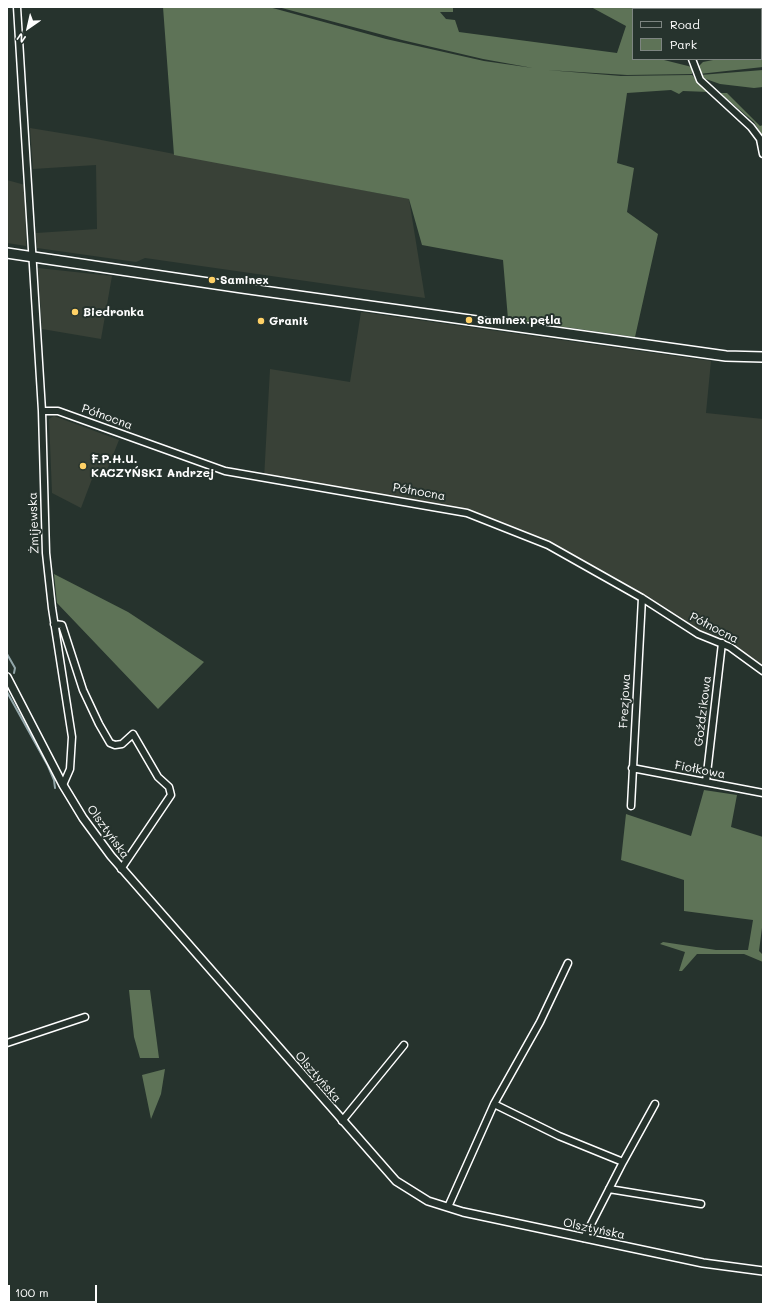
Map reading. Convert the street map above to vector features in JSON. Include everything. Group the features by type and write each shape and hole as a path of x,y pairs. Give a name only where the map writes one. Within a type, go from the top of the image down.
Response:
{"main road":[{"path":"7,253 726,356 763,357"}],"street":[{"name":"Żmijewska","path":"17,7 34,257 42,411 46,553 54,624 72,737 70,769 63,785"},
{"path":"693,60 695,64 696,74 700,80 751,127 760,139 763,154"},
{"name":"Północna","path":"42,411 58,411 225,471 463,511 548,545 642,598 698,634 722,643 763,671"},
{"name":"Frezjowa","path":"630,806 642,598"},
{"path":"54,624 62,625 83,690 110,743 115,745 122,744 133,734 158,777 169,787 171,795 121,869"},
{"name":"Goździkowa","path":"706,782 722,643"},
{"name":"Olsztyńska","path":"7,677 63,785 98,841 396,1181 428,1201 448,1207 703,1263 763,1271"},
{"name":"Fiołkowa","path":"632,768 763,793"},
{"path":"448,1207 494,1104 540,1022 568,963"},
{"path":"7,1043 85,1017"},
{"path":"342,1121 404,1045"},
{"path":"494,1104 559,1136 623,1162"},
{"path":"584,1238 655,1104"},
{"path":"609,1190 701,1204"}],"shaded area":[{"path":"30,128 91,138 409,199 425,298 145,258 136,262 37,248 36,233 97,229 96,165 33,169"},
{"path":"7,180 25,185 26,246 7,243"},
{"path":"38,268 112,276 101,339 42,329"},
{"path":"361,312 711,361 706,413 763,419 763,667 737,647 687,625 547,543 466,509 264,479 270,369 350,382"},
{"path":"54,416 119,440 105,475 95,471 81,508 52,493 49,419"}],"green space":[{"path":"163,7 269,7 386,39 484,61 533,68 483,59 402,40 278,7 453,7 453,12 440,12 446,19 455,20 459,32 617,53 626,26 591,7 763,7 763,52 762,8 632,8 632,60 664,60 692,67 692,74 627,75 547,70 621,76 692,75 709,92 683,91 679,94 671,90 627,93 617,163 634,168 627,212 658,234 635,337 508,319 503,260 422,245 409,199 174,155"},
{"path":"762,59 763,67 699,74 699,66 703,62 713,60"},
{"path":"763,70 763,87 754,88 720,84 703,78 700,75"},
{"path":"720,93 727,93 760,126 763,125 763,137 754,122"},
{"path":"54,574 128,612 204,662 158,709 57,603"},
{"path":"704,790 737,795 731,827 763,837 763,920 759,951 763,955 763,962 744,954 697,954 682,971 679,971 685,952 660,944 663,942 716,950 748,950 753,920 684,911 684,880 621,860 626,814 691,836"},
{"path":"129,990 150,990 159,1058 140,1058 134,1037"},
{"path":"165,1069 161,1094 151,1119 142,1075"}],"waterway":[{"path":"7,654 15,668 14,673"},
{"path":"7,692 48,766 54,780 55,788"}],"place":[{"name":"Saminex","path":"212,280"},
{"name":"Biedronka","path":"75,312"},
{"name":"Saminex pętla","path":"469,320"},
{"name":"Granit","path":"261,321"},
{"name":"F.P.H.U. KACZYŃSKI Andrzej","path":"83,466"}]}
